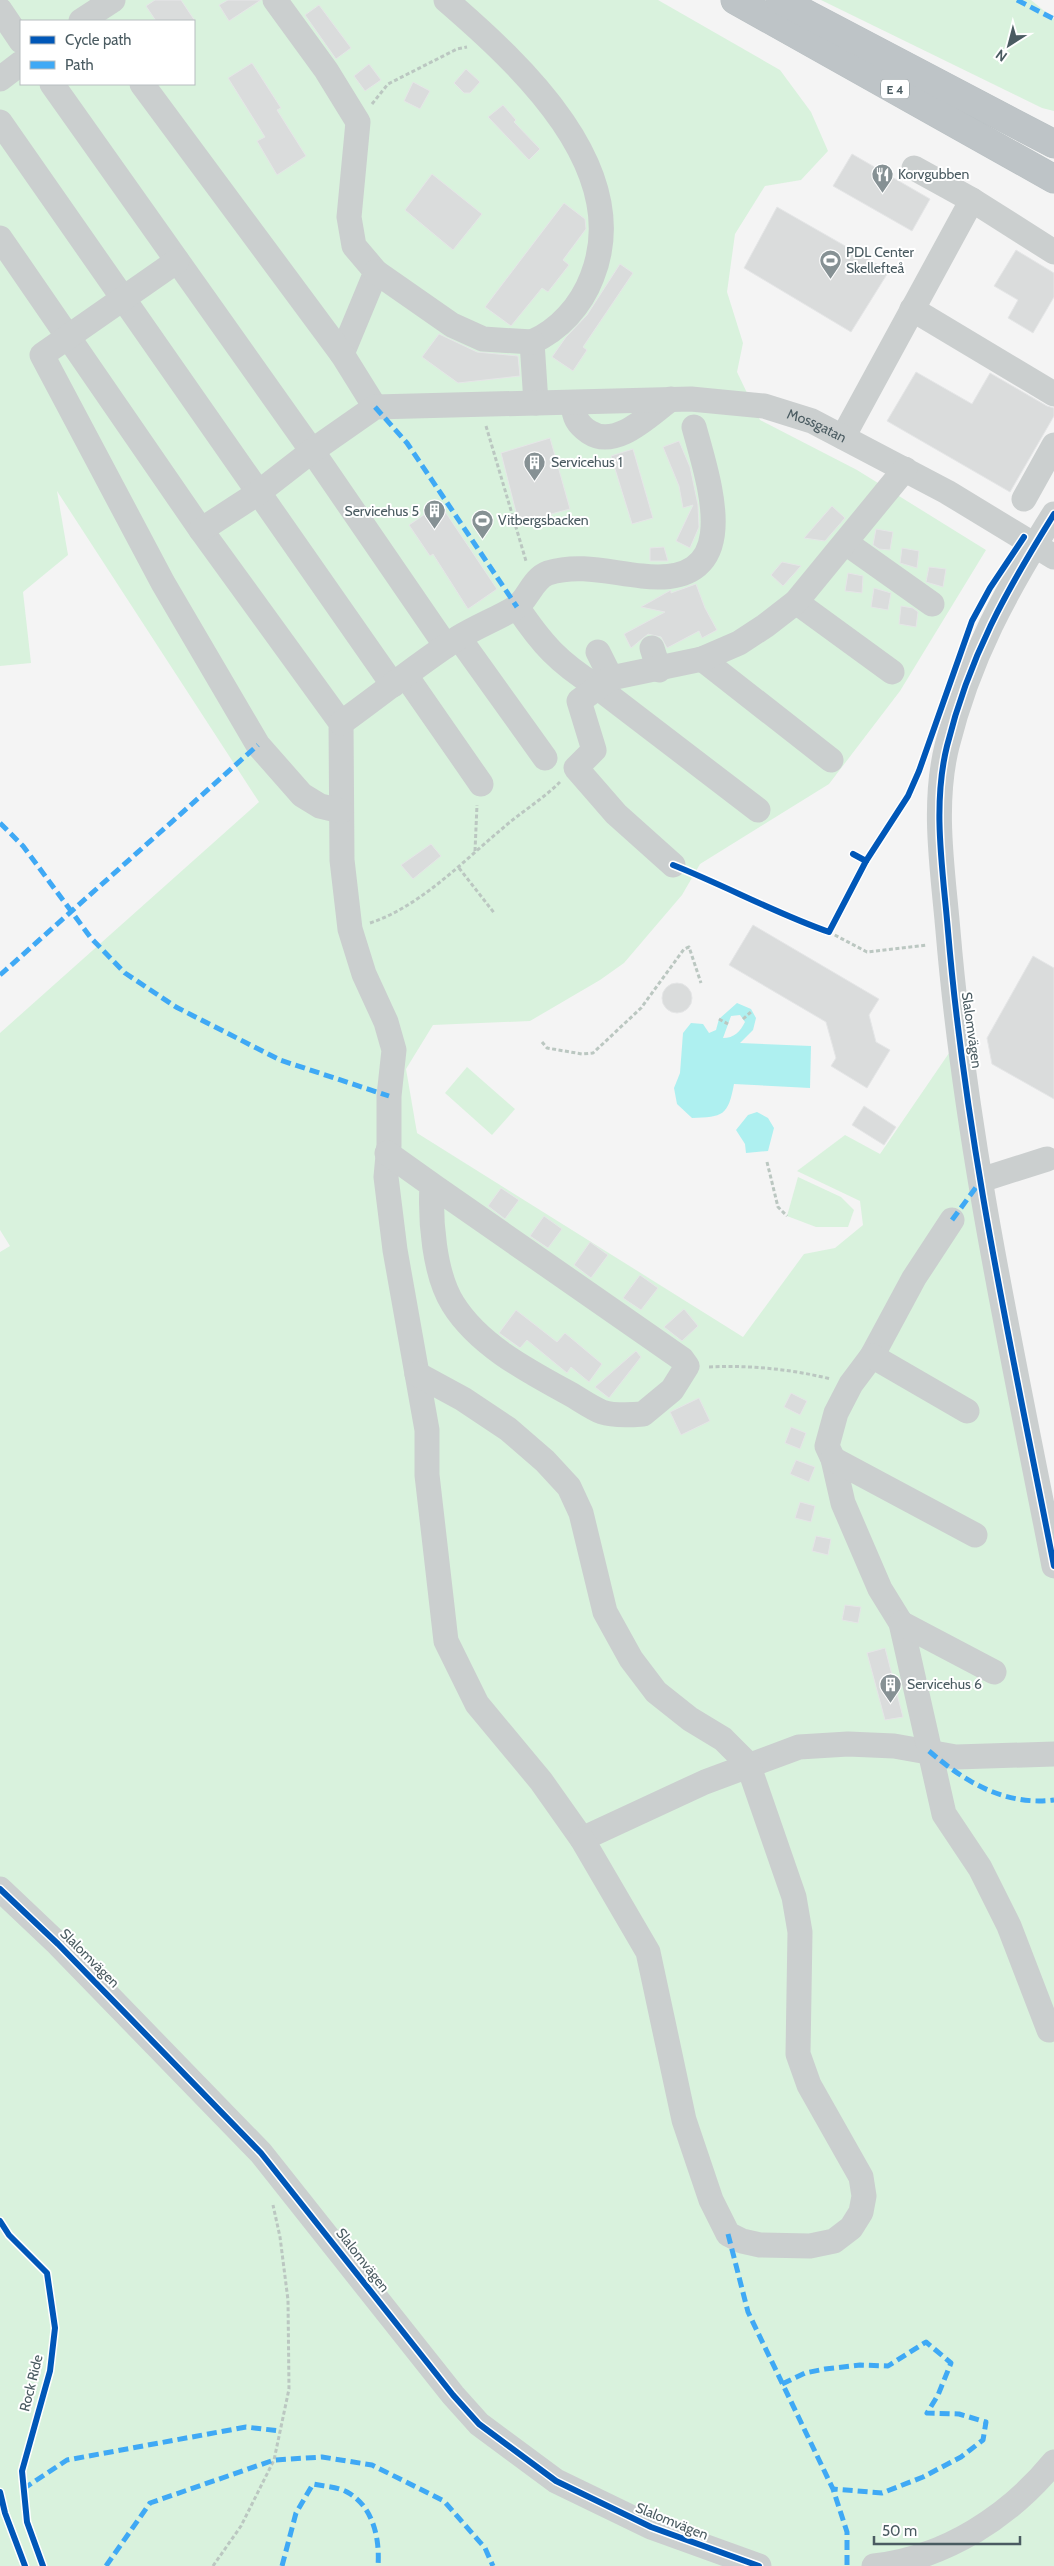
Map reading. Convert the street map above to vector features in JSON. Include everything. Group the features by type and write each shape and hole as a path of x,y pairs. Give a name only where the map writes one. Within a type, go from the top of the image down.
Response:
{"highway":[{"name":"E 4","path":"735,0 1054,179"},
{"name":"E 4","path":"780,0 1054,144"}],"street":[{"path":"87,14 113,0"},
{"path":"275,0 326,70 358,122 349,216 354,246 376,272 452,325 483,339 532,342 550,334 571,313 588,288 598,262 602,230 601,207 593,175 579,147 532,84 495,43 446,0"},
{"path":"0,10 20,40"},
{"path":"0,78 20,65"},
{"path":"53,85 312,451 452,642 545,758"},
{"path":"143,85 342,354 375,407 258,492 201,530"},
{"path":"0,122 258,492 481,784"},
{"path":"914,168 972,200 1054,252"},
{"path":"843,437 972,200"},
{"path":"0,238 201,530 341,723 342,860 350,929 364,974 386,1022 394,1050 389,1096 389,1146 386,1177 390,1214 417,1374 427,1430 427,1475 446,1641 477,1704 541,1781 582,1839 648,1952 684,2120 711,2200 728,2234 742,2241 760,2245 810,2246 834,2241 851,2228 861,2212 864,2196 861,2178 809,2086 798,2054 800,1932 794,1897 748,1764 723,1739 690,1719 656,1692 631,1660 605,1612 581,1513 569,1487 544,1461 508,1429 463,1400 417,1374"},
{"path":"177,261 42,355 163,583 258,745 302,795 320,806 341,811"},
{"path":"342,354 376,272"},
{"path":"912,309 1054,394"},
{"path":"532,342 542,403"},
{"path":"573,403 574,416 580,426 593,435 610,438 626,432 671,399"},
{"name":"Mossgatan","path":"375,407 671,399 764,406 812,421 905,469 1045,551"},
{"path":"341,723 452,642 517,607 535,582 547,574 571,569 591,568 668,578 693,570 706,556 714,535 714,502 694,427"},
{"path":"1024,500 1054,446"},
{"path":"673,865 616,814 576,768 594,750 579,701 603,682 656,659 702,659 739,643 796,602 905,469"},
{"name":"Slalomvägen","path":"1054,514 1045,551 994,615 975,659 946,747 940,796 940,833 949,942 981,1180 1054,1566"},
{"path":"846,543 932,604"},
{"path":"796,602 892,672"},
{"path":"517,607 546,647 572,671 603,682 758,810"},
{"path":"598,652 603,682"},
{"path":"702,659 831,760"},
{"path":"387,1153 682,1359 688,1366 672,1390 644,1414 628,1415 603,1412 504,1354 469,1324 452,1303 437,1259 430,1207 432,1185"},
{"path":"981,1180 1047,1159"},
{"path":"952,1220 914,1278 872,1356 851,1384 836,1413 827,1446 833,1459 843,1503 880,1589 901,1623 944,1814 980,1868 1009,1926 1049,2030"},
{"path":"872,1356 967,1411"},
{"path":"833,1459 975,1535"},
{"path":"901,1623 994,1672"},
{"path":"582,1839 748,1764 799,1747 848,1744 894,1746 956,1757 1054,1754"},
{"name":"Slalomvägen","path":"0,1889 85,1970 261,2153 453,2395 479,2424 556,2481 607,2507 651,2527 759,2566"},
{"path":"874,2566 927,2554 965,2538 994,2519 1054,2462"}],"path":[{"path":"358,122 388,84 457,49 495,43"},
{"path":"480,404 524,557 535,582"},
{"path":"350,929 404,909 459,868 474,852 556,787 576,768"},
{"path":"474,852 476,812 481,784"},
{"path":"459,868 494,914"},
{"path":"829,932 833,924"},
{"path":"820,929 867,952 949,942"},
{"path":"542,1042 547,1048 582,1054 593,1053 641,1008 684,949 688,947 701,983"},
{"path":"742,1018 752,1011"},
{"path":"718,1019 728,1024"},
{"path":"767,1162 778,1207 787,1216"},
{"path":"688,1366 742,1365 801,1371 851,1384"},
{"path":"213,2566 241,2526 274,2460 289,2389 288,2300 280,2237 272,2200"}],"green space":[{"path":"0,0 658,0 780,70 811,112 828,151 801,180 765,186 735,234 727,292 743,343 737,372 760,420 857,470 986,550 900,691 829,784 700,864 682,895 624,963 600,980 530,1021 433,1025 406,1069 417,1133 743,1337 804,1254 835,1248 863,1225 860,1201 797,1171 845,1135 880,1154 960,1037 1054,1545 1054,2566 0,2566 0,1252 10,1246 0,1230 0,1033 259,802 57,491 68,555 23,592 31,663 0,666"},
{"path":"821,0 1031,0 1054,19 1054,111 1042,108"},
{"path":"467,1067 515,1109 492,1135 445,1093"},
{"path":"798,1177 841,1197 854,1210 848,1227 816,1227 787,1216"}],"water":[{"path":"737,1003 751,1009 756,1018 753,1030 740,1043 811,1046 810,1088 734,1084 729,1103 722,1113 711,1117 692,1118 677,1104 674,1088 680,1073 683,1033 691,1023 703,1024 709,1033 716,1030 719,1019","holes":["740,1015 745,1022 736,1034 723,1038 731,1016"]},
{"path":"757,1112 768,1118 774,1128 768,1151 746,1153 745,1144 736,1130 748,1115"}],"building":[{"path":"155,0 181,0 194,20 155,20 146,6"},
{"path":"228,0 261,0 229,21 219,5"},
{"path":"319,5 351,48 336,59 305,15"},
{"path":"252,63 281,108 277,110 306,156 277,175 257,141 265,137 228,78"},
{"path":"369,64 381,80 365,91 354,76"},
{"path":"466,69 480,82 470,93 464,93 454,83"},
{"path":"413,82 430,91 420,109 404,101"},
{"path":"503,105 516,120 514,122 540,149 529,160 488,117"},
{"name":"Korvgubben","path":"852,154 930,199 912,231 833,186"},
{"path":"432,174 482,214 453,250 405,210"},
{"path":"564,203 585,219 586,229 563,260 569,265 548,292 542,288 511,326 485,307"},
{"path":"777,207 889,271 851,332 744,268"},
{"path":"1016,250 1054,273 1054,297 1033,333 1008,318 1018,300 994,286"},
{"path":"620,264 633,273 583,347 587,350 573,371 552,357 566,337 587,315"},
{"path":"439,334 477,352 518,356 520,376 458,383 422,357"},
{"path":"916,372 972,404 990,373 1047,406 1054,408 1054,416 1010,492 887,421"},
{"name":"Servicehus 1","path":"550,438 570,509 551,514 552,520 537,525 536,519 519,524 501,453"},
{"path":"679,441 690,467 698,505 699,527 690,548 676,541 693,505 683,508 679,486 663,447"},
{"path":"633,449 653,518 632,524 611,456"},
{"path":"440,504 497,589 468,609 433,554 430,556 409,525"},
{"path":"832,506 845,518 825,541 804,538"},
{"path":"876,529 893,532 890,550 879,549 873,545"},
{"path":"664,547 668,561 650,561 650,548"},
{"path":"902,548 919,551 917,568 900,563"},
{"path":"782,562 801,566 783,586 771,575"},
{"path":"929,567 946,569 943,587 926,582"},
{"path":"848,573 863,576 862,593 845,591"},
{"path":"696,584 705,608 717,630 702,638 699,631 667,648 661,637 648,634 631,648 624,634 665,612 641,607 671,590 671,593"},
{"path":"874,588 891,593 888,610 871,607"},
{"path":"901,606 913,608 918,612 916,627 899,624"},
{"path":"431,844 441,856 413,879 401,865"},
{"path":"753,925 879,999 869,1015 876,1042 890,1050 867,1088 831,1066 836,1058 826,1022 729,965"},
{"path":"1033,956 1054,968 1054,1099 992,1064 987,1038"},
{"path":"677,983 688,987 692,998 688,1009 677,1013 666,1009 662,998 666,987"},
{"path":"864,1106 896,1127 884,1145 852,1125"},
{"path":"501,1188 519,1200 505,1219 488,1206"},
{"path":"544,1216 562,1229 548,1248 530,1236"},
{"path":"590,1242 608,1255 591,1278 574,1265"},
{"path":"640,1275 658,1288 641,1310 623,1298"},
{"path":"684,1309 698,1326 682,1341 664,1327"},
{"path":"516,1310 557,1342 565,1333 602,1364 589,1382 571,1367 567,1373 527,1340 520,1348 499,1333"},
{"path":"636,1351 641,1357 609,1398 595,1387"},
{"path":"791,1393 807,1401 800,1415 784,1407"},
{"path":"699,1398 710,1421 681,1435 670,1412"},
{"path":"791,1427 806,1433 800,1449 785,1443"},
{"path":"796,1460 815,1467 809,1482 790,1474"},
{"path":"800,1502 815,1506 811,1522 795,1518"},
{"path":"816,1536 831,1539 828,1555 812,1551"},
{"path":"845,1605 861,1607 858,1623 842,1620"},
{"path":"885,1648 903,1717 885,1720 867,1653"}],"marked path":[{"path":"1017,0 1054,19"},
{"path":"375,407 407,443 517,607"},
{"path":"0,975 258,745"},
{"path":"0,823 23,846 91,938 125,973 176,1007 280,1060 389,1096"},
{"path":"952,1220 980,1182"},
{"path":"929,1751 971,1782 1002,1795 1036,1801 1054,1800"},
{"path":"728,2234 748,2312 833,2489 847,2532 847,2566"},
{"path":"782,2384 805,2373 825,2369 860,2365 888,2366 926,2342 951,2363 938,2395 927,2413 959,2414 986,2422 983,2440 961,2457 923,2477 882,2493 833,2489"},
{"path":"23,2489 67,2460 246,2427 280,2431"},
{"path":"106,2566 150,2503 274,2460 322,2457 372,2465 444,2501 485,2548 493,2566"},
{"path":"282,2566 296,2513 313,2484 343,2490 356,2498 363,2506 369,2514 376,2534 378,2566"}],"cycle path":[{"path":"1054,514 1005,598 966,683 947,746 940,792 939,815 948,931 966,1091 992,1250 1054,1566"},
{"path":"853,854 866,861 908,796 919,771 972,621 990,588 1024,537"},
{"path":"673,865 829,932 866,861"},
{"path":"0,1889 58,1944 261,2153 453,2395 479,2424 556,2481 651,2527 759,2566"},
{"name":"Rock Ride","path":"0,2221 9,2235 47,2273 55,2328 50,2371 22,2471 27,2522 43,2566"},
{"path":"0,2492 5,2513 25,2566"}],"place":[{"name":"Korvgubben","path":"882,193"},
{"name":"PDL Center Skellefteå","path":"830,279"},
{"name":"Servicehus 1","path":"535,481"},
{"name":"Servicehus 5","path":"435,530"},
{"name":"Vitbergsbacken","path":"482,539"},
{"name":"Servicehus 6","path":"891,1703"}]}
